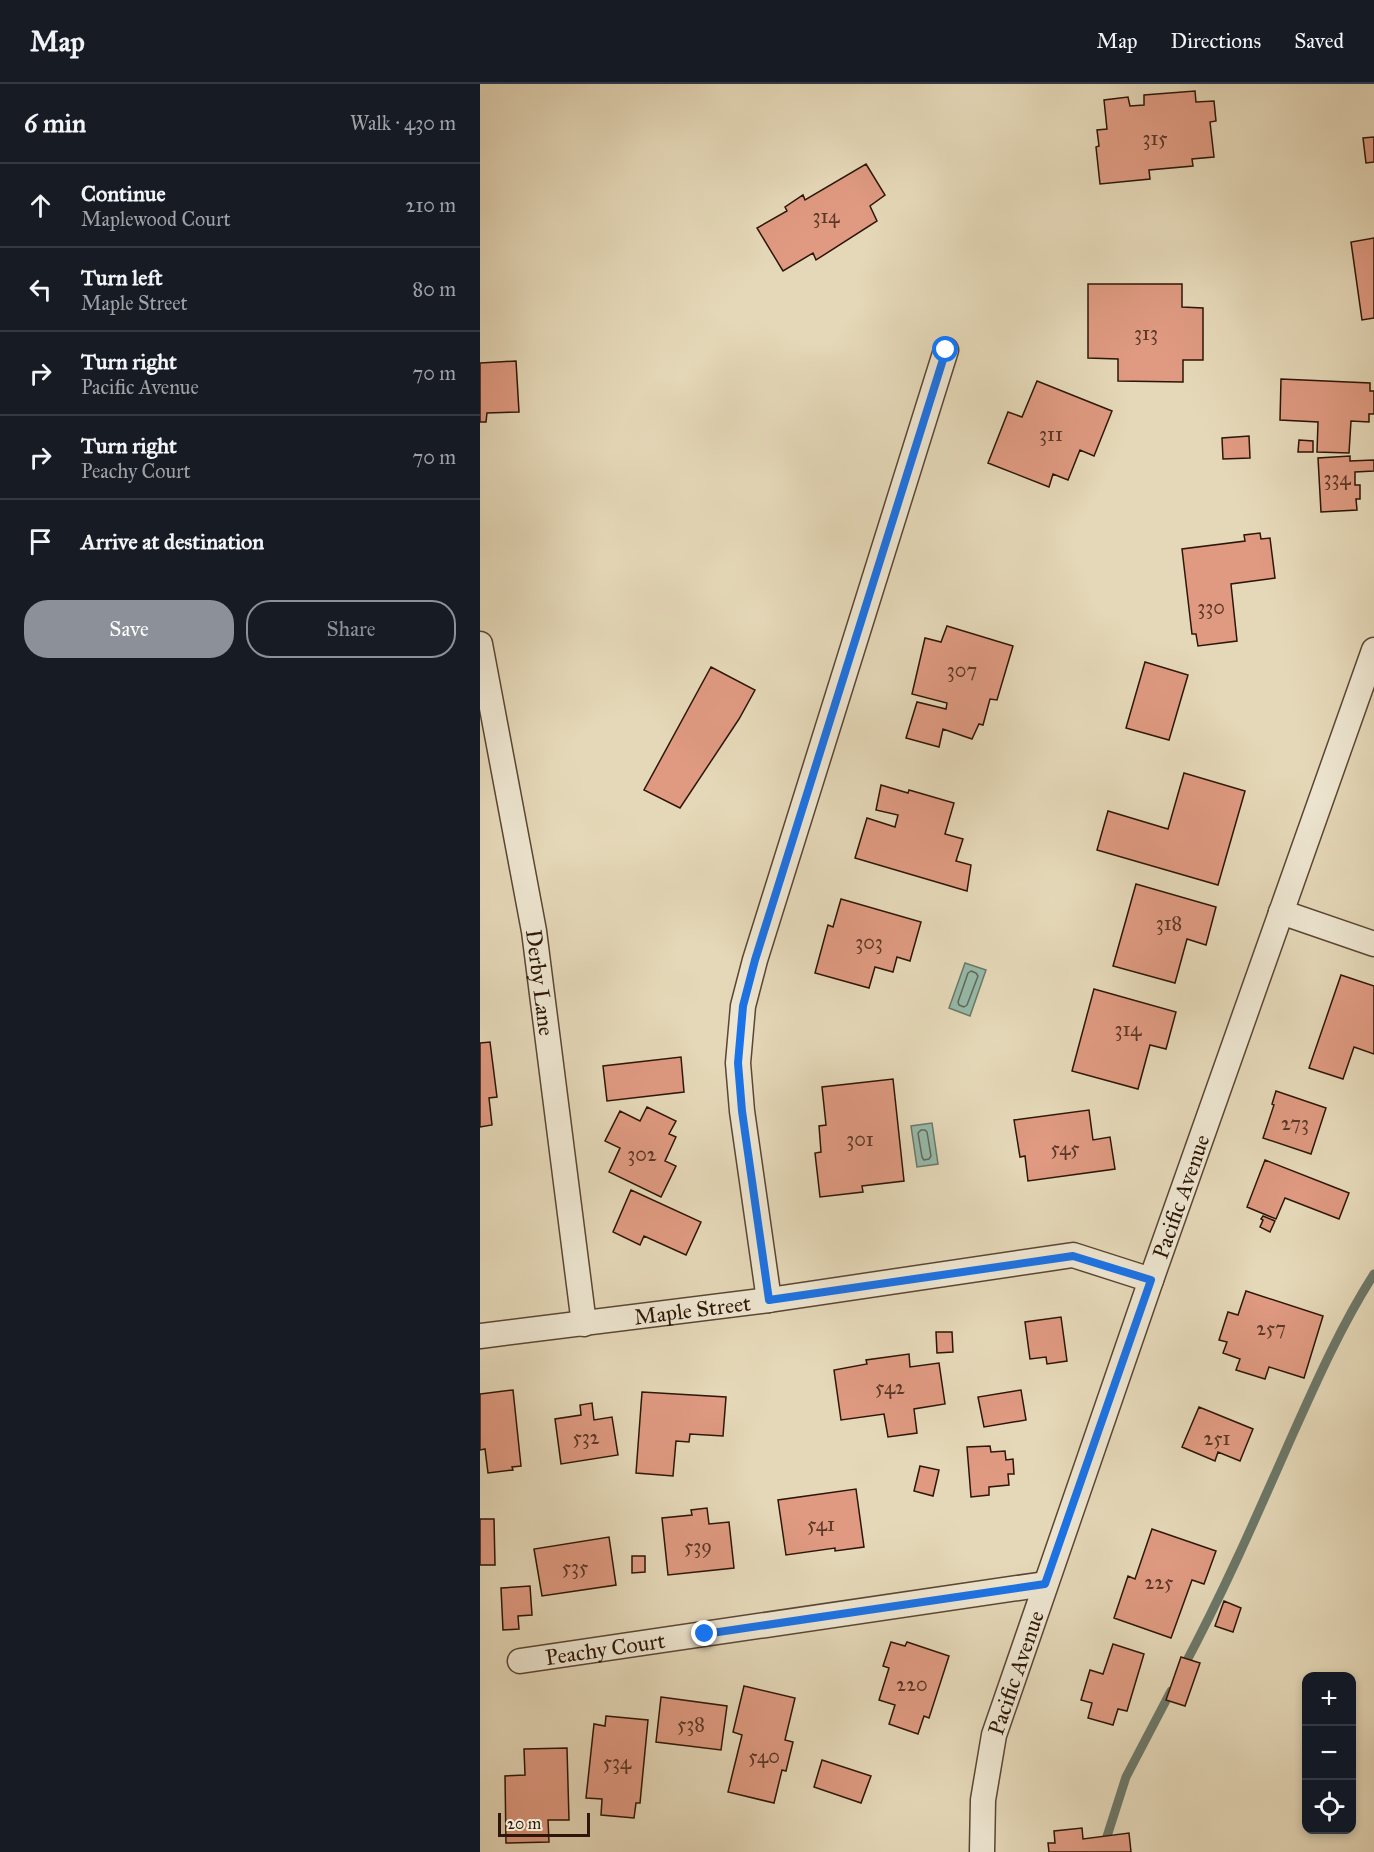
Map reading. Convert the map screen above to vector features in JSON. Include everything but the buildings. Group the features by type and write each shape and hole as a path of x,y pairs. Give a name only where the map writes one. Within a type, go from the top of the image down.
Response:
{"street":[{"path":"769,1300 742,1111 738,1063 743,1006 755,960 946,350"},
{"name":"Derby Lane","path":"480,644 534,931 584,1324"},
{"name":"Pacific Avenue","path":"982,1852 983,1800 994,1735 1151,1280 1374,650"},
{"path":"1281,912 1374,944"},
{"name":"Maple Street","path":"480,1336 769,1300 1073,1256 1151,1280"},
{"name":"Peachy Court","path":"520,1661 1045,1584"}],"water":[{"path":"965,963 986,970 970,1016 949,1008"},
{"path":"932,1123 938,1164 917,1167 911,1126"}],"waterway":[{"path":"1183,1668 1238,1557 1328,1358 1374,1274"},
{"path":"1102,1852 1126,1777 1171,1691"}],"route":[{"path":"705,1634 1045,1584 1151,1280 1073,1256 769,1300 742,1111 738,1063 743,1006 755,960 946,350"}]}
